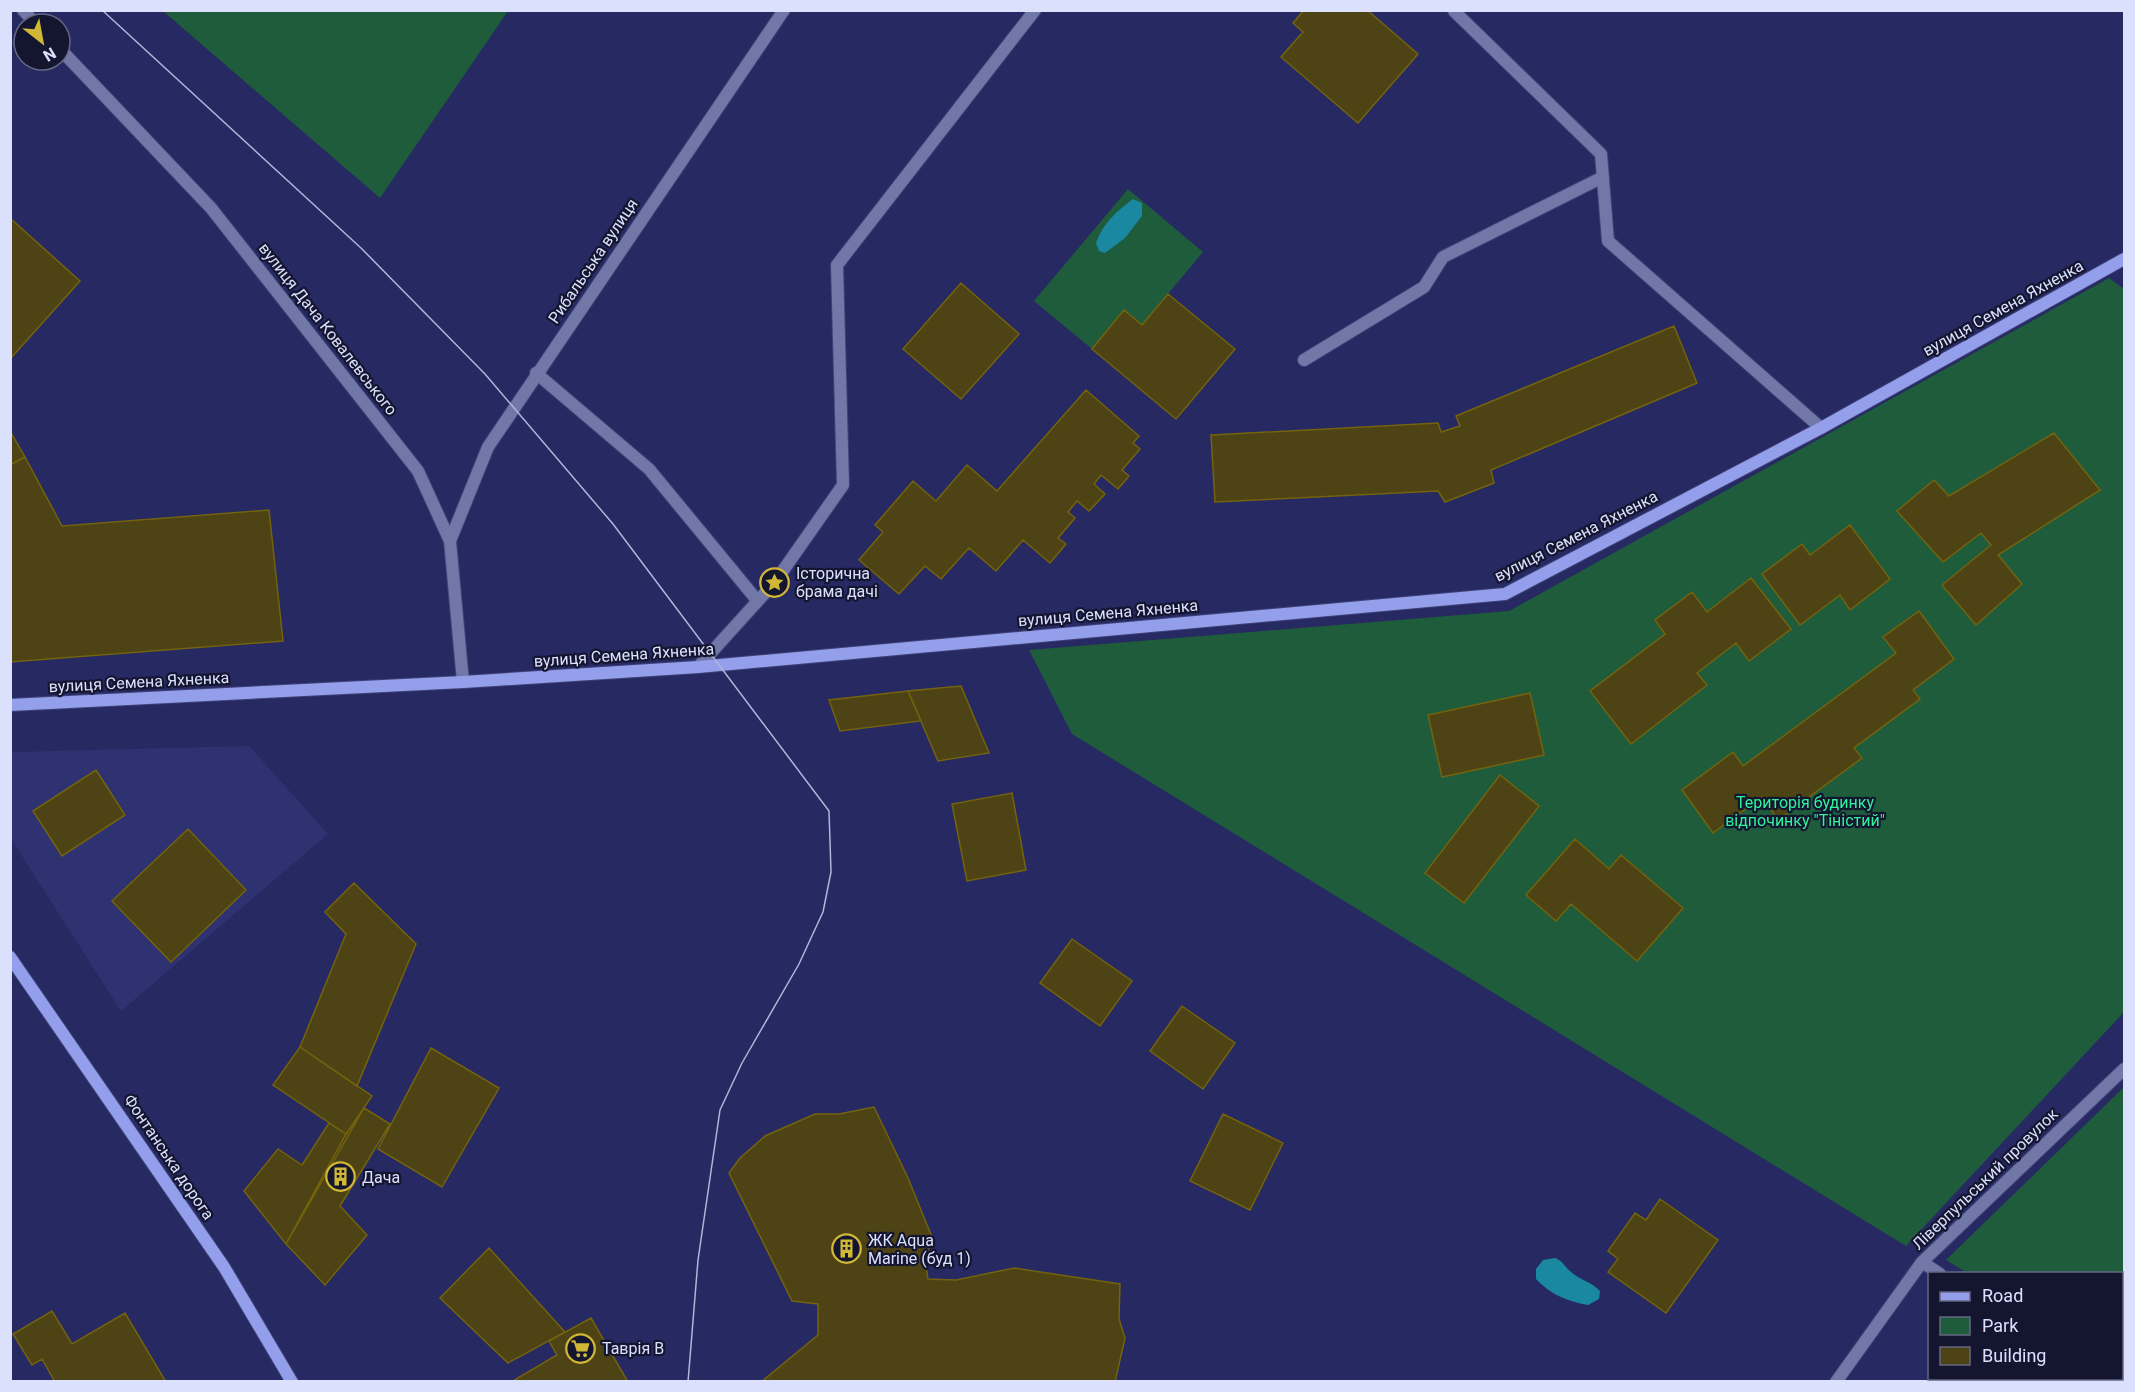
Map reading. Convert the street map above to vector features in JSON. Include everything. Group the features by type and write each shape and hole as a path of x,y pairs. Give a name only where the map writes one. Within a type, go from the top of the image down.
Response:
{"street":[{"name":"Рибальська вулиця","path":"450,542 488,447 784,10"},
{"path":"698,667 756,599 775,582 843,485 837,265 1035,10"},
{"path":"1454,11 1601,154 1608,241 1821,428"},
{"name":"вулиця Дача Ковалевського","path":"72,62 211,208 418,471 450,542 463,682"},
{"path":"1304,360 1424,287 1443,257 1603,177"},
{"name":"вулиця Семена Яхненка","path":"10,705 463,682 698,667 1505,594 1821,428 2124,259"},
{"path":"536,373 649,469 756,599"},
{"name":"Фонтанська дорога","path":"10,957 224,1267 292,1382"},
{"name":"Ліверпульський провулок","path":"1836,1382 1922,1262 2124,1068"},
{"path":"1922,1262 1937,1272"}],"shaded area":[{"path":"249,746 328,834 121,1011 11,839 11,752"}],"green space":[{"path":"163,11 508,11 380,198"},
{"path":"1128,189 1203,252 1142,325 1124,310 1092,349 1034,301"},
{"name":"Територія будинку відпочинку \"Тіністий\"","path":"2109,278 2124,289 2124,1012 1906,1246 1072,734 1029,650 1509,611"},
{"path":"2124,1087 2124,1376 2123,1272 1965,1272 1946,1260"}],"water":[{"path":"1133,199 1142,203 1142,216 1125,238 1105,253 1099,251 1096,243 1102,230 1116,213"},
{"path":"1555,1258 1600,1291 1599,1299 1588,1305 1566,1299 1542,1285 1536,1279 1536,1269 1543,1260"}],"building":[{"path":"1304,10 1367,10 1418,54 1358,123 1281,57 1303,32 1293,23"},
{"path":"10,218 80,281 10,359"},
{"path":"961,283 1019,334 961,399 903,349"},
{"path":"1168,294 1235,349 1176,419 1092,349 1124,310 1142,325"},
{"path":"1674,326 1697,383 1491,470 1494,483 1445,502 1438,491 1215,502 1211,435 1438,423 1441,432 1460,426 1456,416"},
{"path":"1086,390 1139,436 1133,443 1140,449 1122,470 1129,476 1118,489 1101,475 1094,484 1105,494 1089,511 1077,501 1068,512 1075,518 1058,538 1066,544 1050,563 1023,540 996,571 969,548 941,579 925,566 899,594 859,560 883,532 875,525 913,481 936,501 967,465 997,491"},
{"path":"10,431 25,457 10,465"},
{"path":"2054,433 2100,490 1998,555 2022,584 1976,625 1942,585 1991,545 1981,533 1943,562 1897,511 1934,480 1949,496"},
{"path":"25,457 62,526 269,510 283,641 10,662 10,465"},
{"path":"1850,525 1890,579 1850,610 1840,595 1800,625 1762,574 1802,544 1810,555"},
{"path":"1751,578 1791,629 1749,661 1736,643 1697,673 1707,685 1631,744 1590,691 1665,634 1655,620 1692,592 1707,612"},
{"path":"1919,611 1954,659 1913,690 1920,699 1854,748 1862,758 1778,820 1762,797 1713,833 1682,790 1733,752 1743,766 1896,653 1883,637"},
{"path":"961,686 989,753 938,761 908,691"},
{"path":"908,691 921,721 840,731 829,700"},
{"path":"1530,693 1544,755 1442,777 1428,715"},
{"path":"96,770 125,815 62,856 33,811"},
{"path":"1500,775 1539,806 1464,903 1425,873"},
{"path":"1012,793 1026,870 967,881 952,804"},
{"path":"188,829 246,890 171,962 112,901"},
{"path":"1575,839 1609,869 1621,855 1683,908 1637,961 1571,904 1556,921 1526,895"},
{"path":"354,883 416,944 357,1086 300,1047 346,934 325,912"},
{"path":"1072,939 1132,981 1100,1026 1040,983"},
{"path":"1182,1006 1235,1043 1203,1089 1150,1051"},
{"name":"Дача","path":"300,1047 372,1096 346,1134 273,1085"},
{"path":"431,1048 499,1088 442,1187 378,1149"},
{"name":"ЖК Aqua Marine (буд 1)","path":"874,1107 908,1178 932,1237 925,1260 928,1279 956,1280 1014,1268 1120,1284 1119,1319 1125,1338 1115,1382 761,1382 818,1335 818,1304 792,1301 729,1173 740,1158 765,1136 815,1114 839,1114"},
{"name":"Дача","path":"364,1108 286,1244 244,1191 278,1149 302,1165 329,1123 346,1134"},
{"name":"Дача","path":"364,1108 390,1124 340,1206 367,1235 325,1285 286,1244 346,1134"},
{"path":"1223,1114 1283,1143 1250,1210 1190,1181"},
{"path":"1660,1199 1718,1240 1666,1313 1608,1272 1618,1259 1608,1251 1635,1213 1646,1220"},
{"path":"489,1248 565,1332 508,1363 440,1298"},
{"path":"52,1311 72,1344 125,1313 166,1382 55,1382 42,1359 32,1365 13,1334"},
{"name":"Таврія В","path":"591,1318 628,1382 511,1382 557,1355 549,1341"}],"tram line":[{"path":"102,10 361,248 485,374 613,524 829,811 831,872 823,912 799,964 742,1063 720,1110 698,1260 688,1382"}],"place":[{"name":"Історична брама дачі","path":"775,582"},
{"name":"Дача","path":"341,1177"},
{"name":"ЖК Aqua Marine (буд 1)","path":"847,1249"},
{"name":"Таврія В","path":"581,1348"}]}
